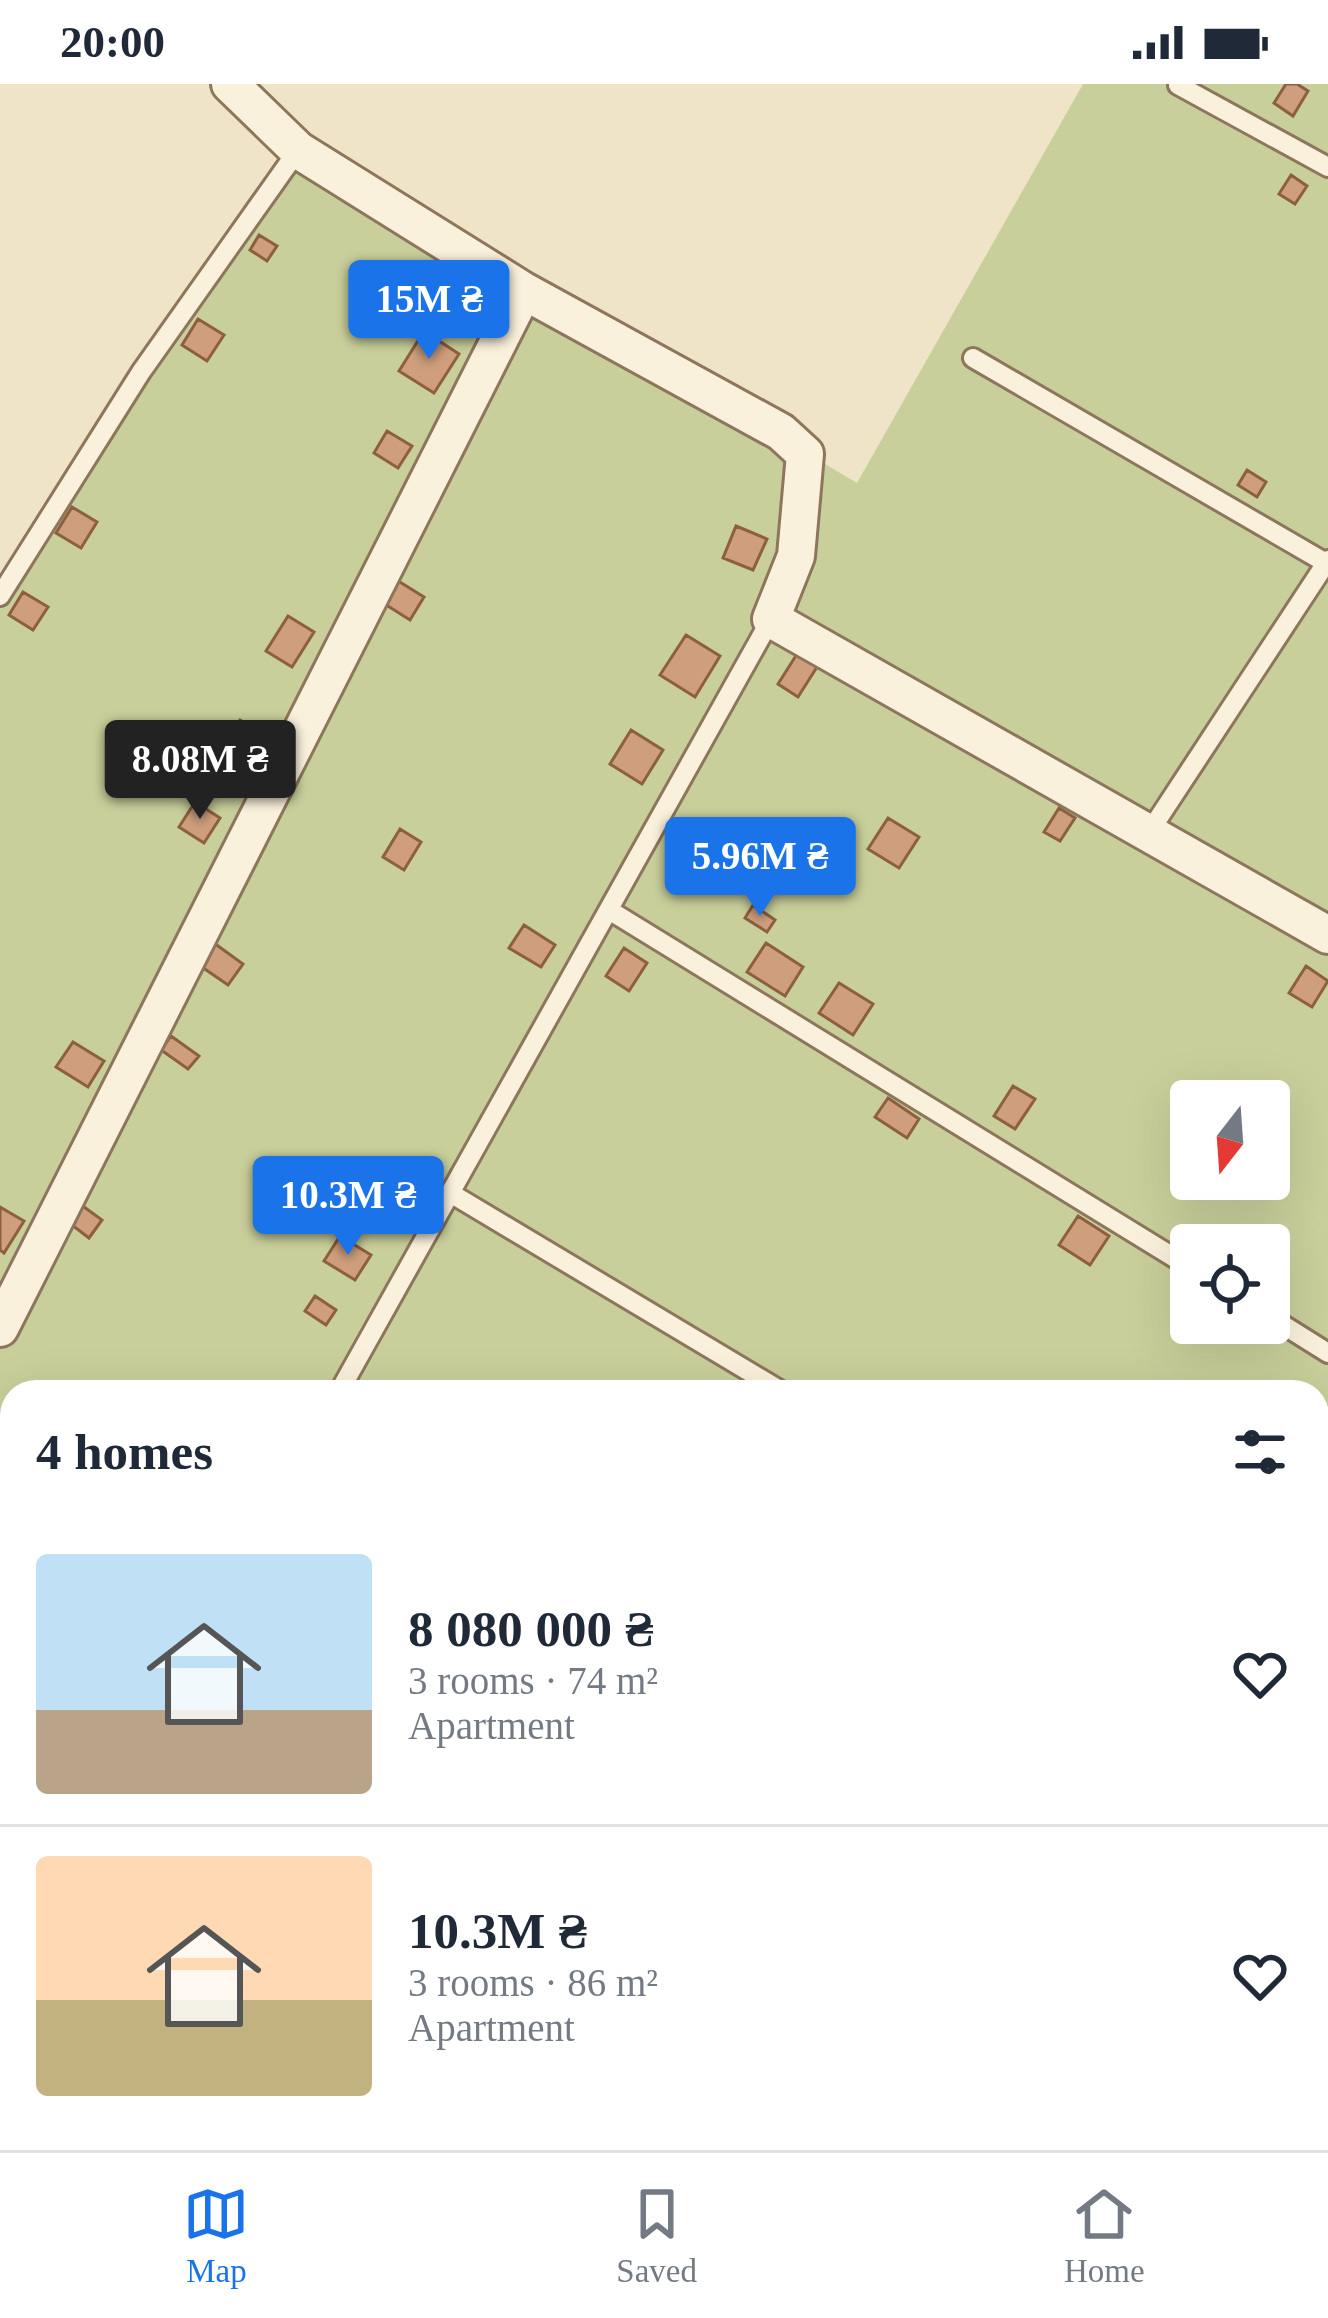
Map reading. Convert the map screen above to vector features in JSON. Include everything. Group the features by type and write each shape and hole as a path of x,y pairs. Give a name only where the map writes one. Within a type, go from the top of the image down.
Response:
{"street":[{"path":"230,84 298,150 524,291 781,432 805,454 796,556 771,619 1328,935"},
{"path":"0,1328 524,291"}],"lane":[{"path":"1178,85 1328,167"},
{"path":"0,596 141,372 298,150"},
{"path":"973,358 1327,562 1150,831"},
{"path":"347,1380 771,619"},
{"path":"609,910 1170,1255"},
{"path":"452,1194 763,1380"},
{"path":"1290,1329 1328,1353"}],"green space":[{"path":"1083,84 1328,84 1328,1380 0,1380 0,596 298,150 857,483"}],"building":[{"path":"1286,84 1308,91 1293,116 1274,103"},
{"path":"1291,175 1307,186 1295,204 1279,194"},
{"path":"259,235 277,246 267,261 250,250"},
{"path":"198,319 224,335 207,361 182,345"},
{"path":"424,331 459,354 434,393 399,371"},
{"path":"387,431 412,446 398,468 374,453"},
{"path":"1247,470 1266,482 1257,497 1238,485"},
{"path":"72,507 97,522 81,548 56,533"},
{"path":"736,526 767,539 753,570 723,558"},
{"path":"395,579 424,597 410,620 380,601"},
{"path":"23,592 48,607 33,630 9,615"},
{"path":"288,616 314,632 292,667 266,651"},
{"path":"686,635 720,656 695,697 660,675"},
{"path":"797,654 817,667 798,697 778,684"},
{"path":"240,720 267,737 252,761 225,744"},
{"path":"631,730 663,750 642,784 610,764"},
{"path":"195,802 220,818 204,843 179,827"},
{"path":"1059,808 1075,818 1060,841 1044,832"},
{"path":"888,818 919,837 899,868 868,849"},
{"path":"400,829 421,842 404,870 383,857"},
{"path":"753,905 775,920 767,932 745,918"},
{"path":"524,925 555,945 541,967 509,948"},
{"path":"214,943 243,964 228,985 199,965"},
{"path":"766,943 803,967 785,996 747,972"},
{"path":"624,948 647,963 629,991 606,976"},
{"path":"1306,966 1328,981 1312,1007 1289,993"},
{"path":"839,983 873,1004 853,1035 819,1013"},
{"path":"171,1036 199,1056 188,1069 161,1050"},
{"path":"73,1042 104,1061 88,1087 56,1067"},
{"path":"1013,1086 1035,1099 1015,1129 994,1116"},
{"path":"888,1098 919,1119 907,1138 875,1117"},
{"path":"80,1204 102,1220 89,1238 68,1222"},
{"path":"0,1207 24,1221 4,1253 0,1250"},
{"path":"1078,1216 1109,1236 1090,1265 1059,1245"},
{"path":"340,1236 371,1255 355,1280 324,1261"},
{"path":"315,1296 336,1310 326,1325 305,1311"}]}
